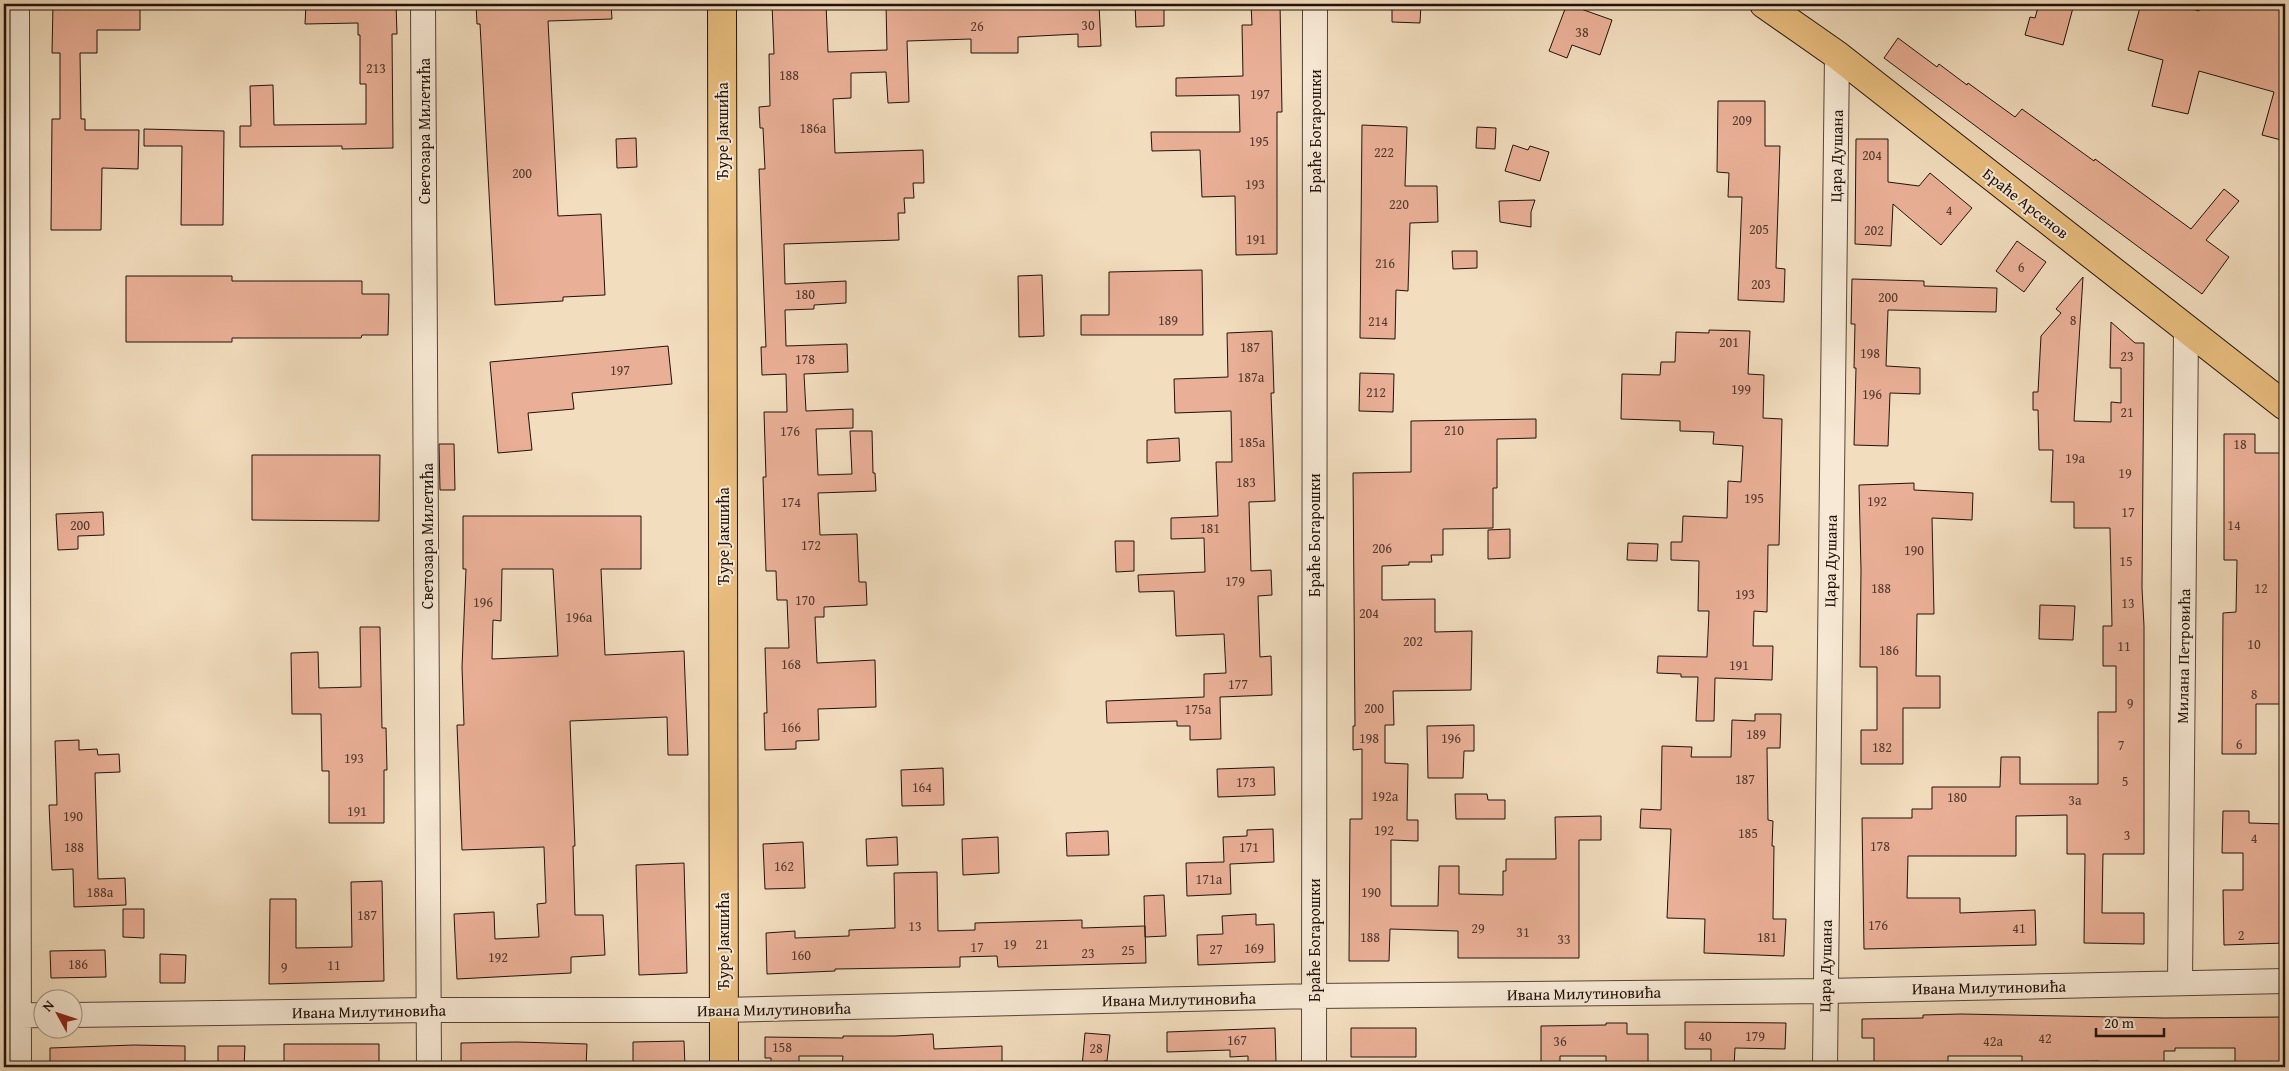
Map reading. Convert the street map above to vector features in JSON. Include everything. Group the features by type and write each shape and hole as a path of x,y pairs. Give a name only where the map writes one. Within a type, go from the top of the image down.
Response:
{"main road":[{"name":"Ђуре Јакшића","path":"722,4 724,1067"},
{"name":"Браће Арсенов","path":"1764,4 1837,55 2285,406"}],"street":[{"path":"17,4 11,1016 19,1067"},
{"name":"Светозара Милетића","path":"423,4 429,1067"},
{"name":"Браће Богарошки","path":"1314,1067 1315,4"},
{"name":"Цара Душана","path":"1825,1067 1824,991 1837,55"},
{"name":"Милана Петровића","path":"2180,983 2186,329"},
{"name":"Ивана Милутиновића","path":"82,1015 430,1010 723,1010 1314,996 1824,991 2285,981"},
{"path":"11,1016 32,1015"}],"building":[{"path":"53,4 140,4 140,30 97,30 97,53 80,53 81,119 85,119 85,130 139,130 138,169 102,168 101,230 51,230 52,119 60,119 60,53 52,53"},
{"path":"306,4 396,4 397,34 392,34 393,148 342,149 342,146 240,147 240,126 251,126 250,86 273,85 274,125 366,124 366,84 360,84 360,35 358,35 358,23 305,24"},
{"path":"476,4 611,4 612,19 548,21 558,216 601,214 605,295 563,297 563,301 495,305 480,24 477,24"},
{"path":"772,4 826,4 828,52 887,50 886,4 1099,4 1101,46 1078,47 1078,34 1018,37 1018,53 971,53 971,39 907,41 909,102 888,103 886,72 851,73 851,98 833,99 835,153 923,150 924,183 913,183 914,198 904,198 905,213 898,213 899,240 784,244 785,284 846,281 846,303 814,305 814,309 785,310 786,346 847,344 848,372 804,374 806,411 853,409 853,428 816,429 818,475 852,474 850,431 872,431 873,473 875,473 876,491 818,493 820,535 857,534 859,582 866,582 867,605 824,607 824,617 815,617 817,663 875,660 876,707 818,709 819,740 796,741 796,749 765,750 764,713 767,713 765,648 789,648 787,600 777,600 776,571 766,571 763,477 766,477 764,412 787,412 786,374 762,375 761,347 766,347 759,169 765,169 763,128 760,128 759,107 770,106 769,54 774,54"},
{"path":"1135,4 1164,4 1164,26 1136,27"},
{"path":"1251,4 1280,4 1282,112 1277,112 1277,254 1236,255 1235,196 1202,197 1200,150 1152,151 1151,132 1240,132 1239,95 1176,96 1176,78 1243,76 1242,25 1252,25"},
{"path":"1392,4 1421,4 1420,23 1392,22"},
{"path":"1567,4 1612,20 1600,55 1572,45 1567,58 1549,51"},
{"path":"2039,4 2074,4 2063,45 2025,35 2030,17 2035,18"},
{"path":"2141,4 2175,4 2199,11 2201,4 2285,4 2285,141 2262,135 2274,92 2199,71 2188,114 2152,106 2163,60 2128,50"},
{"path":"1898,38 1937,67 1939,64 2015,117 2022,109 2191,229 2224,189 2239,201 2206,240 2229,257 2202,294 1884,58"},
{"path":"1718,101 1765,101 1765,146 1780,146 1776,268 1785,269 1784,302 1738,300 1742,197 1728,197 1729,173 1717,172"},
{"path":"1362,125 1407,127 1405,186 1437,186 1438,222 1410,223 1408,291 1396,290 1395,339 1360,338"},
{"path":"1477,127 1496,128 1495,149 1476,148"},
{"path":"144,129 224,131 223,225 181,225 182,146 144,146"},
{"path":"636,138 637,167 617,168 616,139"},
{"path":"1856,139 1888,139 1888,182 1919,186 1930,173 1972,208 1941,245 1893,204 1891,246 1855,244"},
{"path":"1513,145 1528,150 1530,146 1549,152 1540,181 1505,171"},
{"path":"1535,200 1531,212 1531,227 1500,222 1499,201"},
{"path":"2017,241 2046,262 2024,292 1996,271"},
{"path":"1452,251 1477,251 1477,268 1453,269"},
{"path":"1202,270 1203,335 1081,335 1081,315 1109,315 1109,272"},
{"path":"1042,275 1044,336 1019,337 1018,276"},
{"path":"126,276 232,276 232,281 362,281 362,294 389,294 388,335 362,335 361,338 232,338 232,342 126,342"},
{"path":"2083,277 2074,421 2111,422 2111,402 2121,403 2121,368 2110,368 2111,322 2135,343 2144,343 2142,588 2144,626 2144,854 2103,854 2102,913 2144,913 2144,944 2084,943 2085,854 2067,854 2067,815 2016,816 2016,856 1908,856 1907,898 1960,898 1960,913 2035,910 2036,945 1864,949 1862,818 1912,818 1912,809 1932,809 1932,787 2000,787 2001,757 2020,757 2020,784 2098,784 2098,712 2116,712 2116,666 2103,666 2103,626 2112,626 2110,528 2074,528 2074,502 2051,502 2053,450 2039,450 2038,410 2033,410 2033,392 2038,392 2041,336 2061,313 2056,309"},
{"path":"1852,279 1924,281 1924,286 1997,288 1996,312 1888,310 1886,366 1920,368 1920,394 1890,393 1888,446 1854,445 1856,368 1854,368 1855,324 1851,324"},
{"path":"1709,330 1750,331 1748,374 1764,375 1763,418 1782,419 1779,545 1768,545 1767,612 1754,611 1753,646 1773,646 1772,680 1715,678 1714,721 1696,721 1698,677 1681,677 1681,674 1657,673 1658,656 1707,657 1709,611 1698,611 1699,561 1671,560 1671,542 1682,542 1683,516 1727,518 1728,481 1741,482 1743,446 1713,444 1714,432 1680,431 1680,421 1621,419 1622,374 1660,375 1661,362 1675,362 1676,332 1709,333"},
{"path":"1272,331 1274,393 1271,393 1275,501 1249,502 1251,571 1271,570 1272,595 1258,596 1260,657 1271,656 1272,695 1220,697 1221,739 1190,740 1190,726 1177,726 1177,721 1107,723 1106,701 1204,697 1204,674 1226,673 1224,634 1176,636 1174,591 1139,592 1138,575 1205,572 1204,538 1171,539 1171,518 1218,516 1216,462 1232,462 1231,411 1175,413 1174,379 1228,377 1227,333"},
{"path":"668,346 672,384 572,393 574,409 528,413 532,450 498,453 490,362"},
{"path":"1360,373 1394,374 1393,412 1359,411"},
{"path":"1536,419 1536,438 1497,439 1497,488 1493,488 1493,528 1443,529 1443,555 1431,555 1432,562 1409,562 1409,565 1382,566 1382,600 1435,599 1435,632 1472,631 1471,690 1393,691 1394,725 1385,725 1385,763 1408,764 1407,820 1418,820 1418,841 1391,840 1391,906 1438,906 1439,866 1459,866 1459,894 1503,895 1503,871 1506,871 1506,859 1556,859 1555,817 1601,816 1601,840 1579,840 1579,958 1458,958 1458,931 1390,929 1389,961 1349,961 1350,819 1362,819 1362,749 1353,750 1353,726 1355,726 1353,473 1411,472 1411,421"},
{"path":"2224,434 2255,434 2255,453 2285,453 2285,704 2256,704 2256,754 2222,754 2223,613 2236,612 2237,560 2224,560"},
{"path":"1179,438 1180,461 1147,463 1147,440"},
{"path":"439,444 454,444 455,490 440,490"},
{"path":"252,455 380,455 379,521 252,520"},
{"path":"1914,483 1914,490 1973,493 1972,520 1932,518 1934,614 1917,614 1916,676 1940,676 1940,708 1903,708 1903,764 1861,764 1861,730 1877,730 1877,667 1860,667 1861,570 1859,485"},
{"path":"103,512 104,535 78,536 78,549 58,550 56,514"},
{"path":"463,516 641,516 641,569 601,569 605,655 684,651 688,755 668,755 667,717 570,721 575,846 573,846 575,915 603,915 605,955 571,957 571,973 457,979 454,914 494,912 495,939 539,937 537,904 546,903 544,847 462,850 457,725 464,725 462,667 466,569 463,569","holes":["502,569 553,569 558,656 492,659 493,620 501,621"]},
{"path":"1510,529 1510,558 1488,559 1488,530"},
{"path":"1115,541 1134,541 1134,571 1116,572"},
{"path":"1628,543 1658,544 1657,561 1627,560"},
{"path":"2040,605 2075,606 2073,640 2039,639"},
{"path":"360,627 380,627 382,728 386,728 387,770 384,770 384,823 329,823 329,771 322,771 321,714 292,714 291,653 318,652 319,688 361,687"},
{"path":"1755,714 1781,714 1780,748 1767,748 1768,820 1773,821 1772,846 1774,846 1773,919 1786,919 1784,956 1704,953 1705,919 1667,918 1671,829 1640,828 1641,809 1661,810 1662,746 1692,747 1691,757 1731,757 1732,720 1755,721"},
{"path":"1474,725 1474,751 1464,751 1463,778 1428,778 1427,726"},
{"path":"79,740 79,750 97,749 98,755 119,754 120,772 95,773 98,879 125,878 126,905 74,907 73,869 52,870 49,805 57,805 55,741"},
{"path":"1274,767 1275,795 1218,797 1217,769"},
{"path":"943,768 944,805 902,806 901,770"},
{"path":"1455,794 1487,794 1488,800 1505,800 1505,819 1456,819"},
{"path":"2223,811 2249,811 2249,823 2285,824 2282,915 2285,915 2285,943 2224,945 2223,890 2243,890 2243,853 2222,853"},
{"path":"1273,829 1274,862 1230,864 1231,894 1187,896 1186,863 1224,862 1223,837 1247,836 1247,830"},
{"path":"1108,831 1109,855 1067,856 1066,833"},
{"path":"897,837 898,865 867,866 866,839"},
{"path":"998,837 999,873 963,875 962,839"},
{"path":"803,842 805,888 765,889 763,844"},
{"path":"684,863 687,973 639,975 636,865"},
{"path":"937,872 938,931 975,930 975,923 1082,920 1082,928 1145,926 1146,963 998,967 997,956 960,957 960,967 835,969 835,971 767,974 766,933 795,931 795,938 849,936 849,930 895,928 894,873"},
{"path":"382,881 384,981 269,984 270,899 296,899 296,948 352,947 351,882"},
{"path":"1164,895 1166,936 1145,937 1144,896"},
{"path":"123,909 144,909 144,938 123,937"},
{"path":"1256,914 1256,925 1274,924 1275,962 1198,965 1197,935 1223,934 1222,916"},
{"path":"105,950 106,977 51,978 50,951"},
{"path":"160,954 186,955 185,983 160,983"},
{"path":"1923,1015 2164,1018 2285,1017 2285,1067 2235,1067 2235,1048 2175,1048 2175,1051 2164,1051 2164,1067 2099,1067 2099,1061 2022,1062 2022,1056 1948,1056 1948,1063 1874,1063 1874,1038 1862,1038 1862,1019 1923,1018"},
{"path":"1685,1022 1786,1023 1785,1049 1735,1048 1734,1067 1711,1067 1711,1049 1685,1049"},
{"path":"1606,1023 1627,1023 1627,1034 1648,1034 1648,1067 1606,1067 1606,1056 1560,1056 1560,1067 1541,1067 1541,1026 1606,1025"},
{"path":"1275,1028 1276,1062 1248,1063 1248,1056 1230,1057 1230,1050 1167,1052 1167,1032"},
{"path":"1351,1028 1416,1028 1416,1057 1351,1057"},
{"path":"1085,1033 1110,1035 1107,1061 1104,1061 1104,1067 1082,1067"},
{"path":"933,1034 934,1049 1002,1046 1002,1067 842,1067 843,1056 799,1056 799,1067 771,1067 771,1058 765,1058 765,1037 843,1038 843,1036"},
{"path":"684,1041 685,1067 633,1067 633,1042"},
{"path":"461,1043 587,1044 586,1067 461,1067"},
{"path":"284,1044 379,1044 379,1067 284,1067"},
{"path":"134,1045 185,1046 185,1067 50,1067 50,1048"},
{"path":"218,1046 245,1046 244,1067 218,1067"}]}
